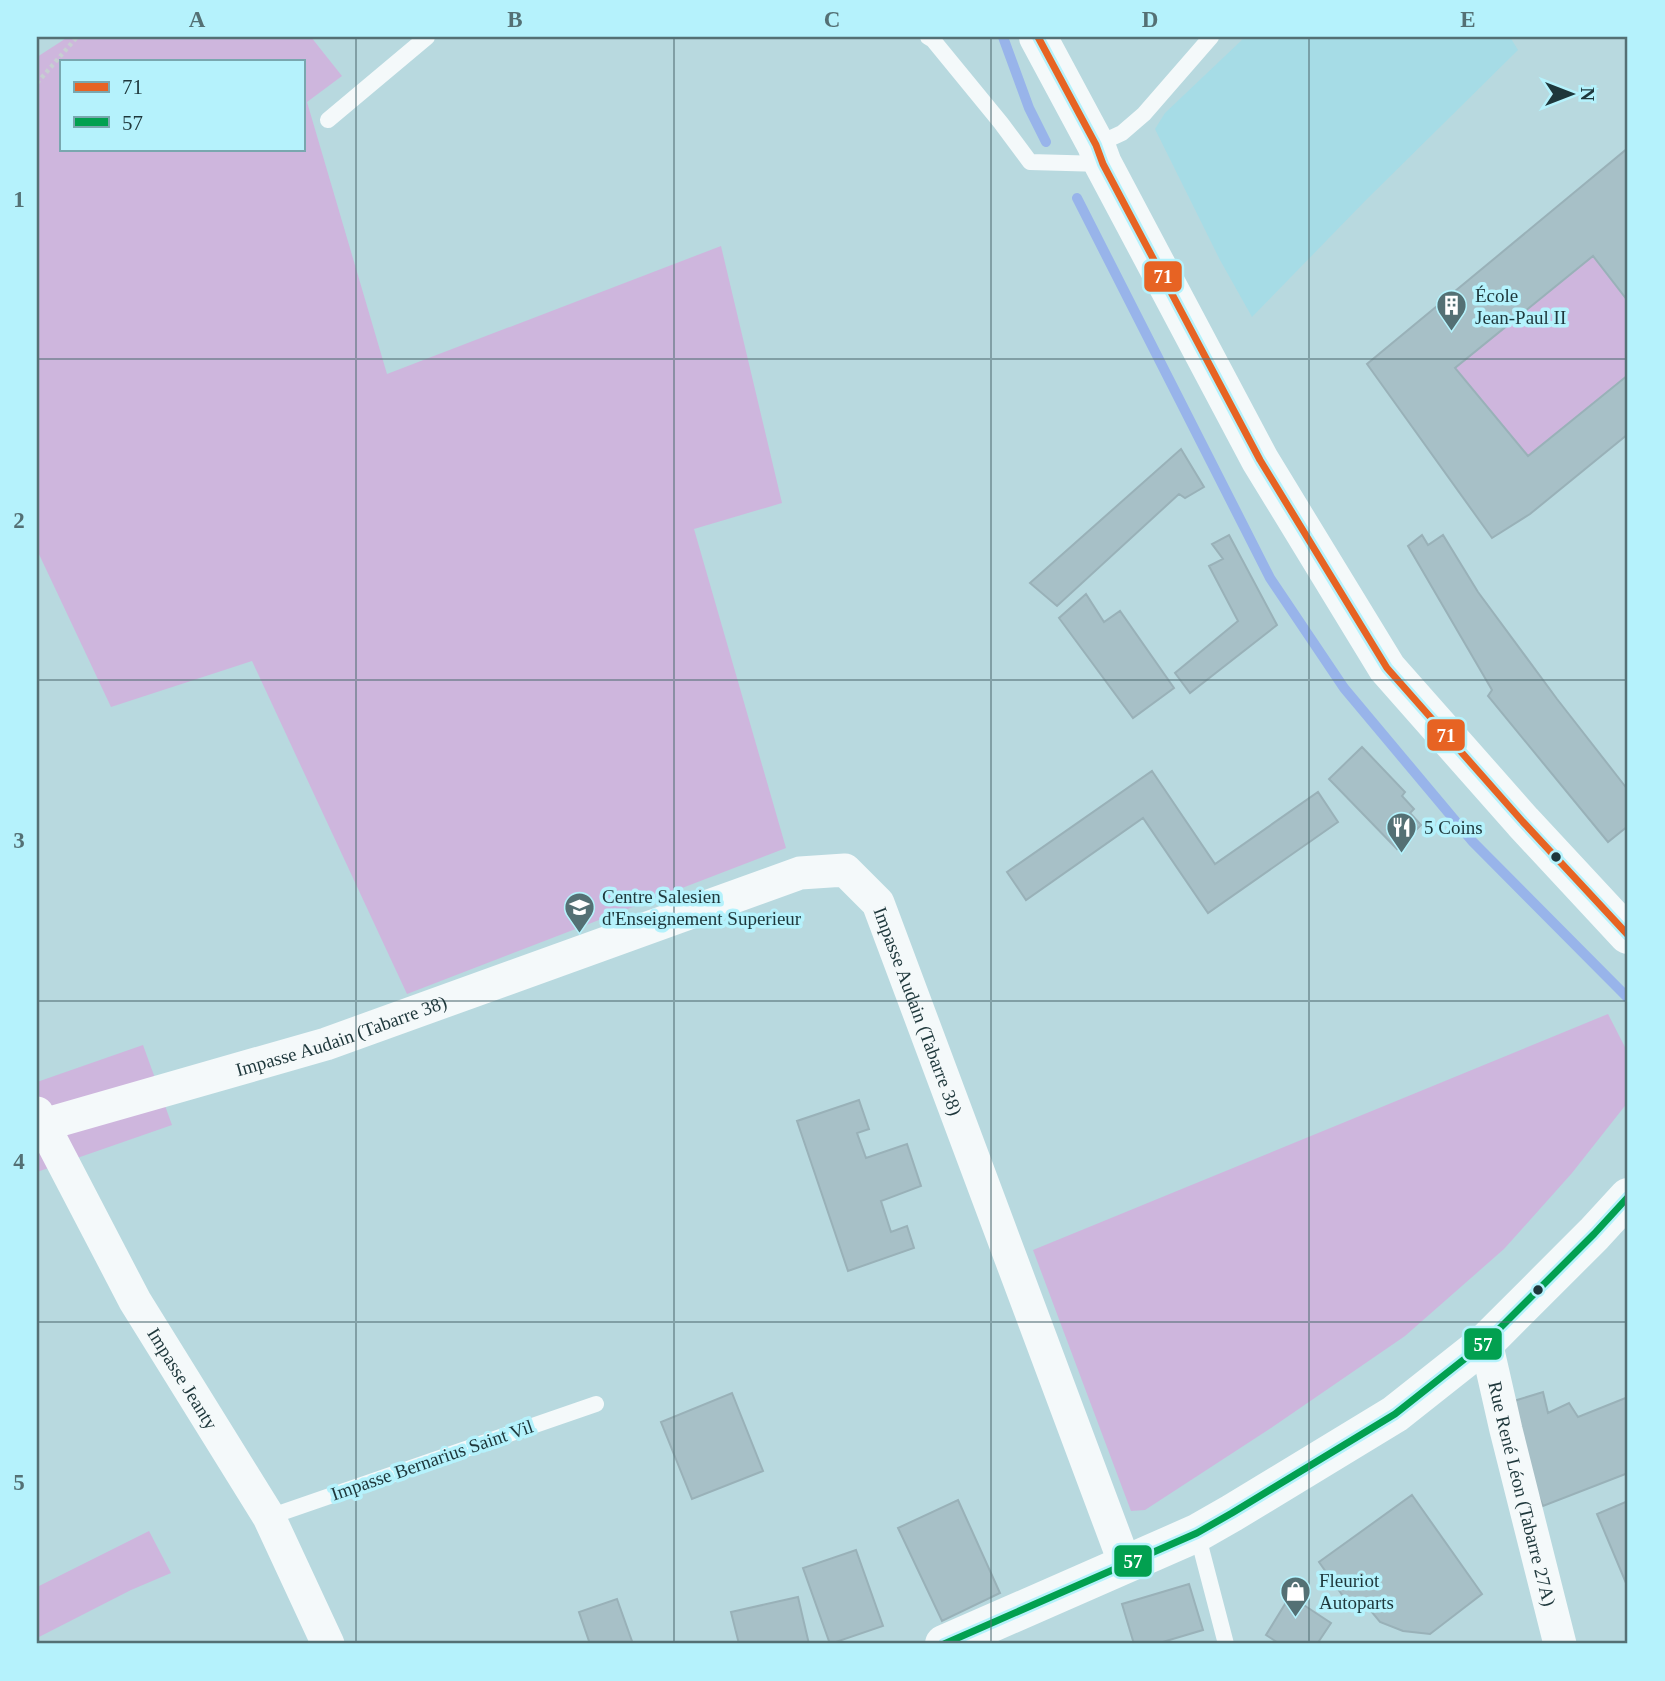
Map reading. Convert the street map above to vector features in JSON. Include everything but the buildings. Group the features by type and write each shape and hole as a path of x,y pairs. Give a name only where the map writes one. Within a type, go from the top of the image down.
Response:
{"main road":[{"path":"1038,37 1260,460 1387,668 1523,822 1628,935"},
{"path":"944,1644 1197,1533 1233,1514 1395,1414 1486,1342 1628,1197"}],"street":[{"name":"Impasse Audain (Tabarre 38)","path":"39,1122 326,1044 800,873 845,870 878,902 1125,1564"},
{"name":"Impasse Jeanty","path":"39,1122 135,1301 269,1517 328,1644"},
{"name":"Rue René Léon (Tabarre 27A)","path":"1486,1342 1560,1644"}],"lane":[{"path":"328,120 427,37"},
{"path":"928,37 1001,123 1030,162 1100,155 1144,114 1211,37"},
{"name":"Impasse Bernarius Saint Vil","path":"269,1517 596,1404"},
{"path":"1197,1533 1226,1644"}],"path":[{"path":"37,83 77,37"}],"shaded area":[{"path":"68,37 311,37 342,76 307,102 387,374 721,246 782,503 694,529 786,848 407,994 252,661 111,707 37,550 37,57"},
{"path":"1245,37 1510,37 1518,50 1252,317 1220,260 1155,129 1165,113"},
{"path":"1593,256 1628,301 1628,375 1528,456 1455,368"},
{"path":"1608,1014 1628,1053 1628,1102 1572,1173 1504,1249 1405,1336 1145,1510 1131,1511 1033,1250"},
{"path":"143,1045 172,1125 37,1172 37,1082"},
{"path":"149,1531 171,1573 131,1590 37,1638 37,1587"}],"waterway":[{"path":"1003,37 1029,108 1046,142"},
{"path":"1077,198 1270,578 1344,688 1473,842 1628,998"}],"transit line":[{"name":"71","path":"1038,37 1260,460 1387,668 1523,822 1628,935"},
{"name":"57","path":"944,1644 1197,1533 1395,1414 1486,1342 1628,1197"}],"place":[{"name":"École Jean-Paul II","path":"1452,333"},
{"name":"5 Coins","path":"1401,854"},
{"name":"Centre Salesien d'Enseignement Superieur","path":"579,934"},
{"name":"Fleuriot Autoparts","path":"1296,1618"}]}
